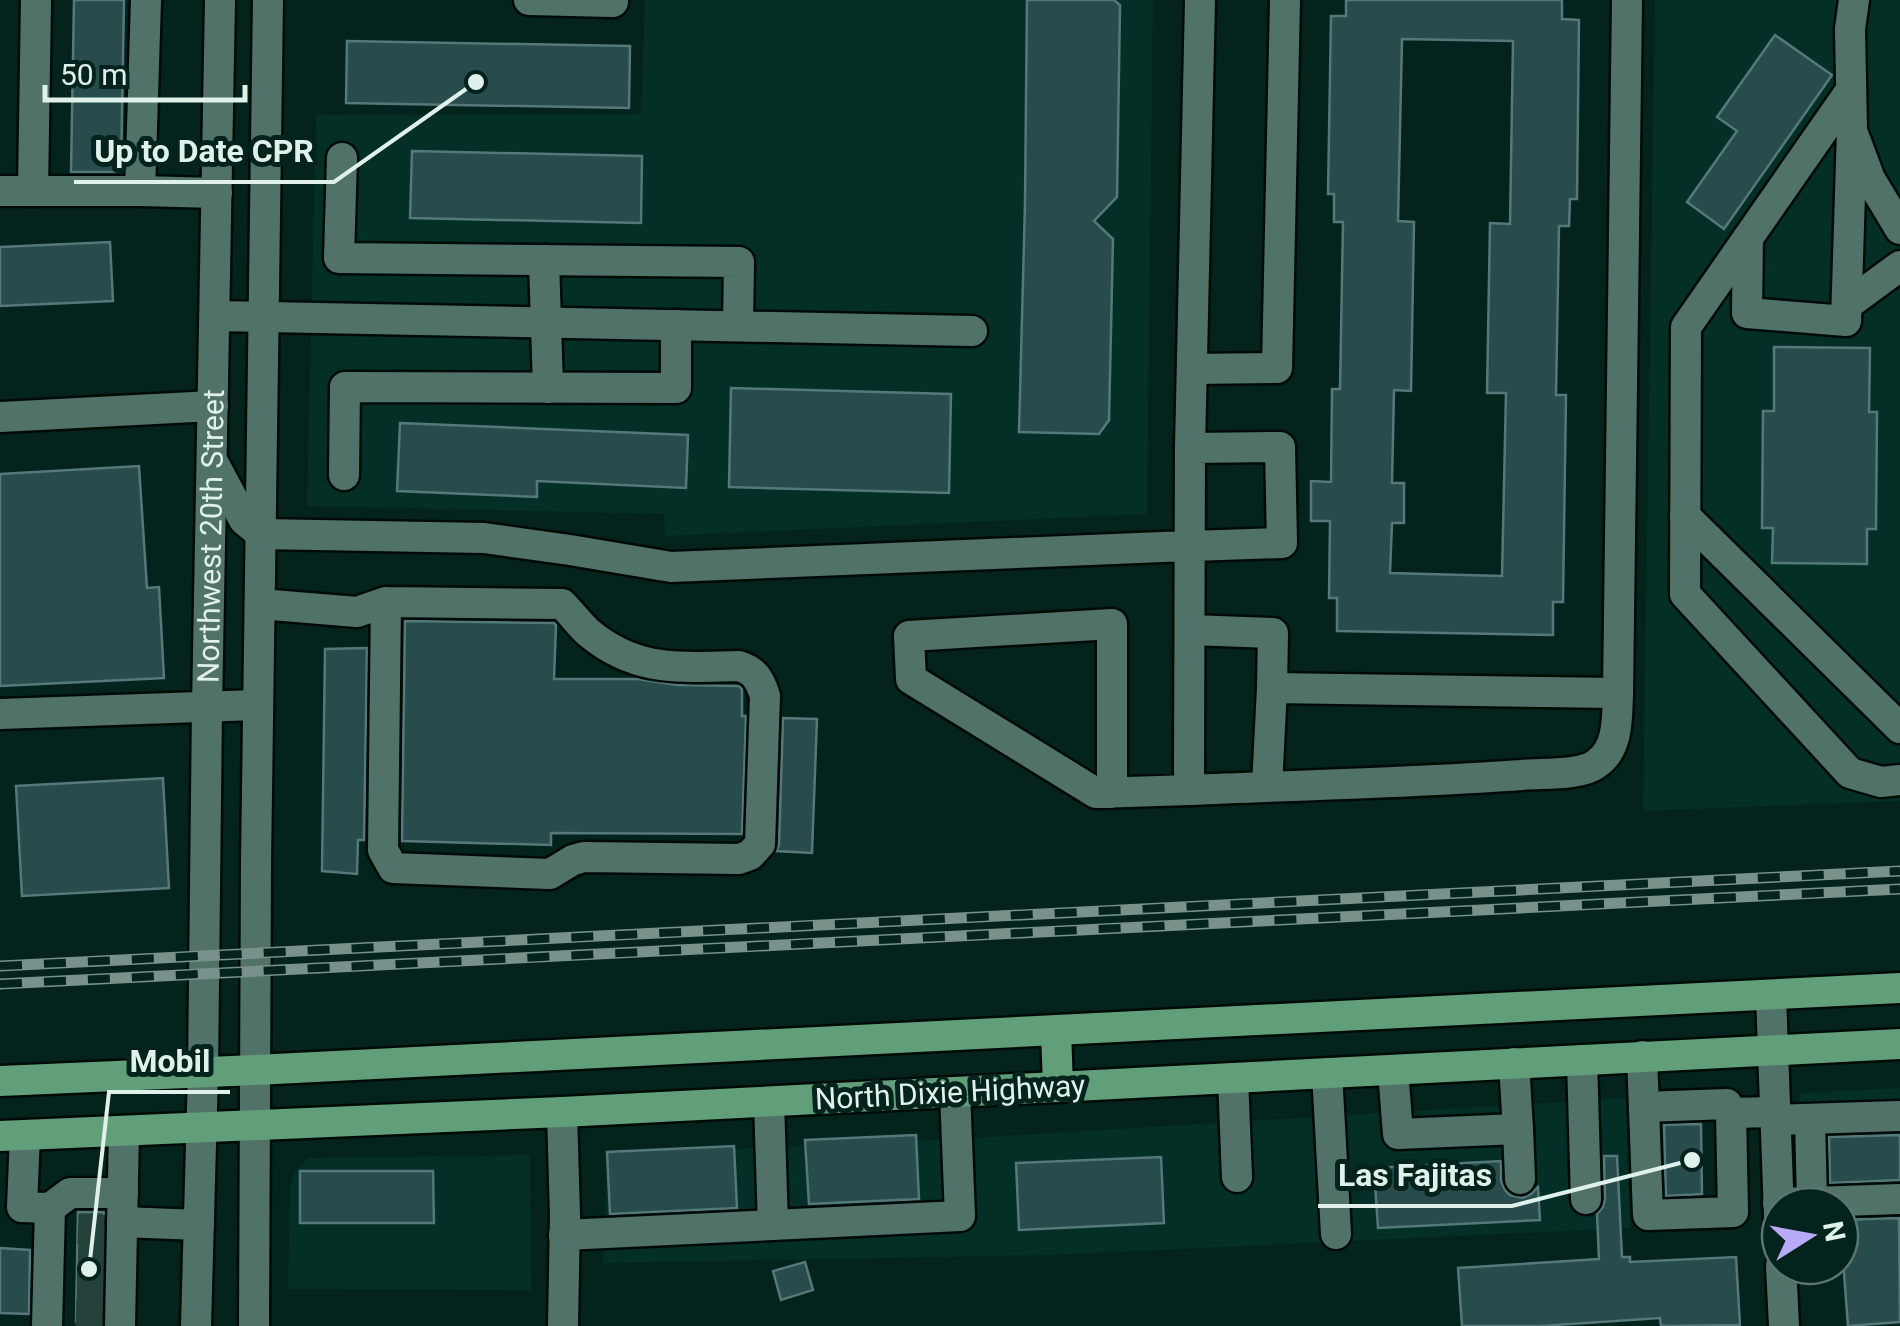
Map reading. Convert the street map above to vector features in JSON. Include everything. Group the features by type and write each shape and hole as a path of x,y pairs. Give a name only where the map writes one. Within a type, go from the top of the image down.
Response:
{"main road":[{"name":"North Dixie Highway","path":"0,1080 1900,988"},
{"path":"1056,1030 1058,1087"},
{"name":"North Dixie Highway","path":"12,1136 1900,1044"}],"street":[{"path":"33,191 36,0"},
{"path":"140,190 146,0"},
{"name":"Northwest 20th Street","path":"196,1326 220,0"},
{"name":"Northwest 20th Street","path":"254,1326 268,0"},
{"path":"529,0 613,0"},
{"path":"1190,790 1190,448 1200,0"},
{"path":"1192,369 1277,368 1285,0"},
{"path":"1112,793 1112,624 910,636 911,680 1096,793 1112,793 1488,778 1579,771 1594,767 1604,758 1616,733 1618,693 1626,0"},
{"path":"1748,238 1747,313 1846,320 1852,131 1850,29 1854,0"},
{"path":"1851,90 1686,327 1685,594 1850,773 1881,782 1900,780"},
{"path":"1852,131 1870,179 1900,228"},
{"path":"342,158 339,258 739,262 738,326"},
{"path":"0,191 217,193"},
{"path":"544,260 548,388"},
{"path":"1847,305 1900,266"},
{"path":"215,316 972,331"},
{"path":"344,475 346,387 676,388 676,325"},
{"path":"0,417 214,406"},
{"path":"212,460 244,520 261,534 484,538 670,568 1282,543 1280,447 1190,448"},
{"path":"1685,516 1900,728"},
{"path":"260,604 357,612 386,602 562,604 587,632 619,653 662,667 739,666 750,670 760,680 765,696 760,844 740,859 584,857 550,874 393,868 383,850 386,602"},
{"path":"1190,630 1273,633 1267,786"},
{"path":"1272,688 1618,693"},
{"path":"0,714 258,705"},
{"path":"1771,994 1777,1186"},
{"path":"1642,1056 1648,1215 1733,1212 1728,1104 1644,1107"},
{"path":"1582,1060 1586,1198"},
{"path":"1514,1064 1520,1179"},
{"path":"1393,1070 1398,1134 1518,1129"},
{"path":"1327,1073 1336,1234"},
{"path":"1233,1078 1237,1176"},
{"path":"564,1234 960,1216 955,1092"},
{"path":"769,1102 773,1224"},
{"path":"562,1112 563,1326"},
{"path":"1731,1113 1810,1120 1900,1116"},
{"path":"1810,1120 1812,1186"},
{"path":"89,1258 124,1131"},
{"path":"12,1136 22,1208 89,1258"},
{"path":"1860,1200 1900,1199"},
{"path":"89,1258 199,1224"},
{"path":"1782,1286 1784,1326"}],"shaded area":[{"path":"645,0 1153,0 1147,514 665,536 664,514 307,506 316,115 641,114"},
{"path":"1655,0 1900,0 1900,801 1643,811"},
{"path":"1900,1088 1900,1215 1860,1217 1860,1186 1805,1186 1799,1093"},
{"path":"1626,1098 1630,1228 1053,1255 603,1263 607,1155 987,1137"},
{"path":"530,1155 531,1290 288,1289 290,1187 295,1171 309,1158"}],"building":[{"path":"74,0 124,0 121,172 71,172"},
{"path":"1027,0 1114,0 1120,5 1117,197 1094,221 1113,239 1109,420 1099,434 1019,432"},
{"path":"1346,0 1562,0 1562,19 1579,20 1577,199 1570,199 1569,226 1559,226 1556,395 1566,395 1563,602 1553,602 1553,635 1337,631 1337,598 1329,598 1330,521 1311,521 1311,481 1331,482 1332,389 1340,389 1343,222 1334,222 1334,194 1328,194 1331,16 1346,16","holes":["1402,39 1513,41 1510,224 1490,223 1487,393 1506,393 1502,576 1390,573 1392,523 1404,523 1404,483 1392,483 1394,390 1411,391 1414,222 1398,221"]},
{"path":"1775,35 1832,75 1724,229 1687,202 1737,131 1717,117"},
{"path":"347,41 630,46 629,108 346,103"},
{"path":"412,151 642,156 641,223 410,218"},
{"path":"110,242 113,301 0,306 0,247"},
{"path":"1774,347 1870,348 1869,412 1877,412 1876,529 1867,529 1867,564 1772,563 1773,528 1762,528 1763,411 1774,411"},
{"path":"731,388 951,394 949,493 729,487"},
{"path":"400,423 688,435 686,488 537,481 537,497 397,491"},
{"path":"139,466 147,588 159,587 164,678 0,686 0,474"},
{"path":"405,621 554,623 554,679 638,679 677,685 739,686 742,716 746,716 742,834 551,833 551,845 402,841"},
{"path":"367,648 364,840 358,840 357,874 322,871 325,649"},
{"path":"783,718 817,719 812,853 776,851"},
{"path":"163,778 169,888 22,896 16,786"},
{"path":"1701,1124 1702,1194 1666,1196 1664,1125"},
{"path":"916,1135 919,1199 809,1204 805,1140"},
{"path":"1900,1135 1900,1180 1830,1183 1829,1137"},
{"path":"734,1146 737,1208 610,1214 607,1152"},
{"path":"1604,1156 1617,1156 1622,1257 1630,1257 1630,1262 1736,1257 1740,1325 1661,1326 1660,1318 1541,1326 1462,1326 1458,1268 1599,1259 1597,1214 1605,1199"},
{"path":"1161,1157 1164,1223 1019,1230 1016,1163"},
{"path":"1501,1161 1501,1181 1510,1195 1522,1198 1538,1187 1540,1220 1378,1228 1374,1168"},
{"path":"300,1171 433,1171 434,1223 300,1223"},
{"path":"78,1212 104,1212 101,1322 76,1322"},
{"path":"1899,1218 1900,1322 1848,1326 1845,1286 1860,1286 1860,1219"},
{"path":"0,1248 30,1250 29,1314 0,1313"},
{"path":"805,1262 813,1290 781,1300 773,1271"}],"tunnel":[{"path":"78,1229 106,1230"},
{"path":"78,1257 106,1258"},
{"path":"77,1287 105,1287"},
{"path":"76,1313 105,1314"}],"railway":[{"path":"0,966 1900,871"},
{"path":"0,984 1900,889"}],"place":[{"name":"Up to Date CPR","path":"476,82"},
{"name":"Las Fajitas","path":"1692,1160"},
{"name":"Mobil","path":"89,1269"}]}
